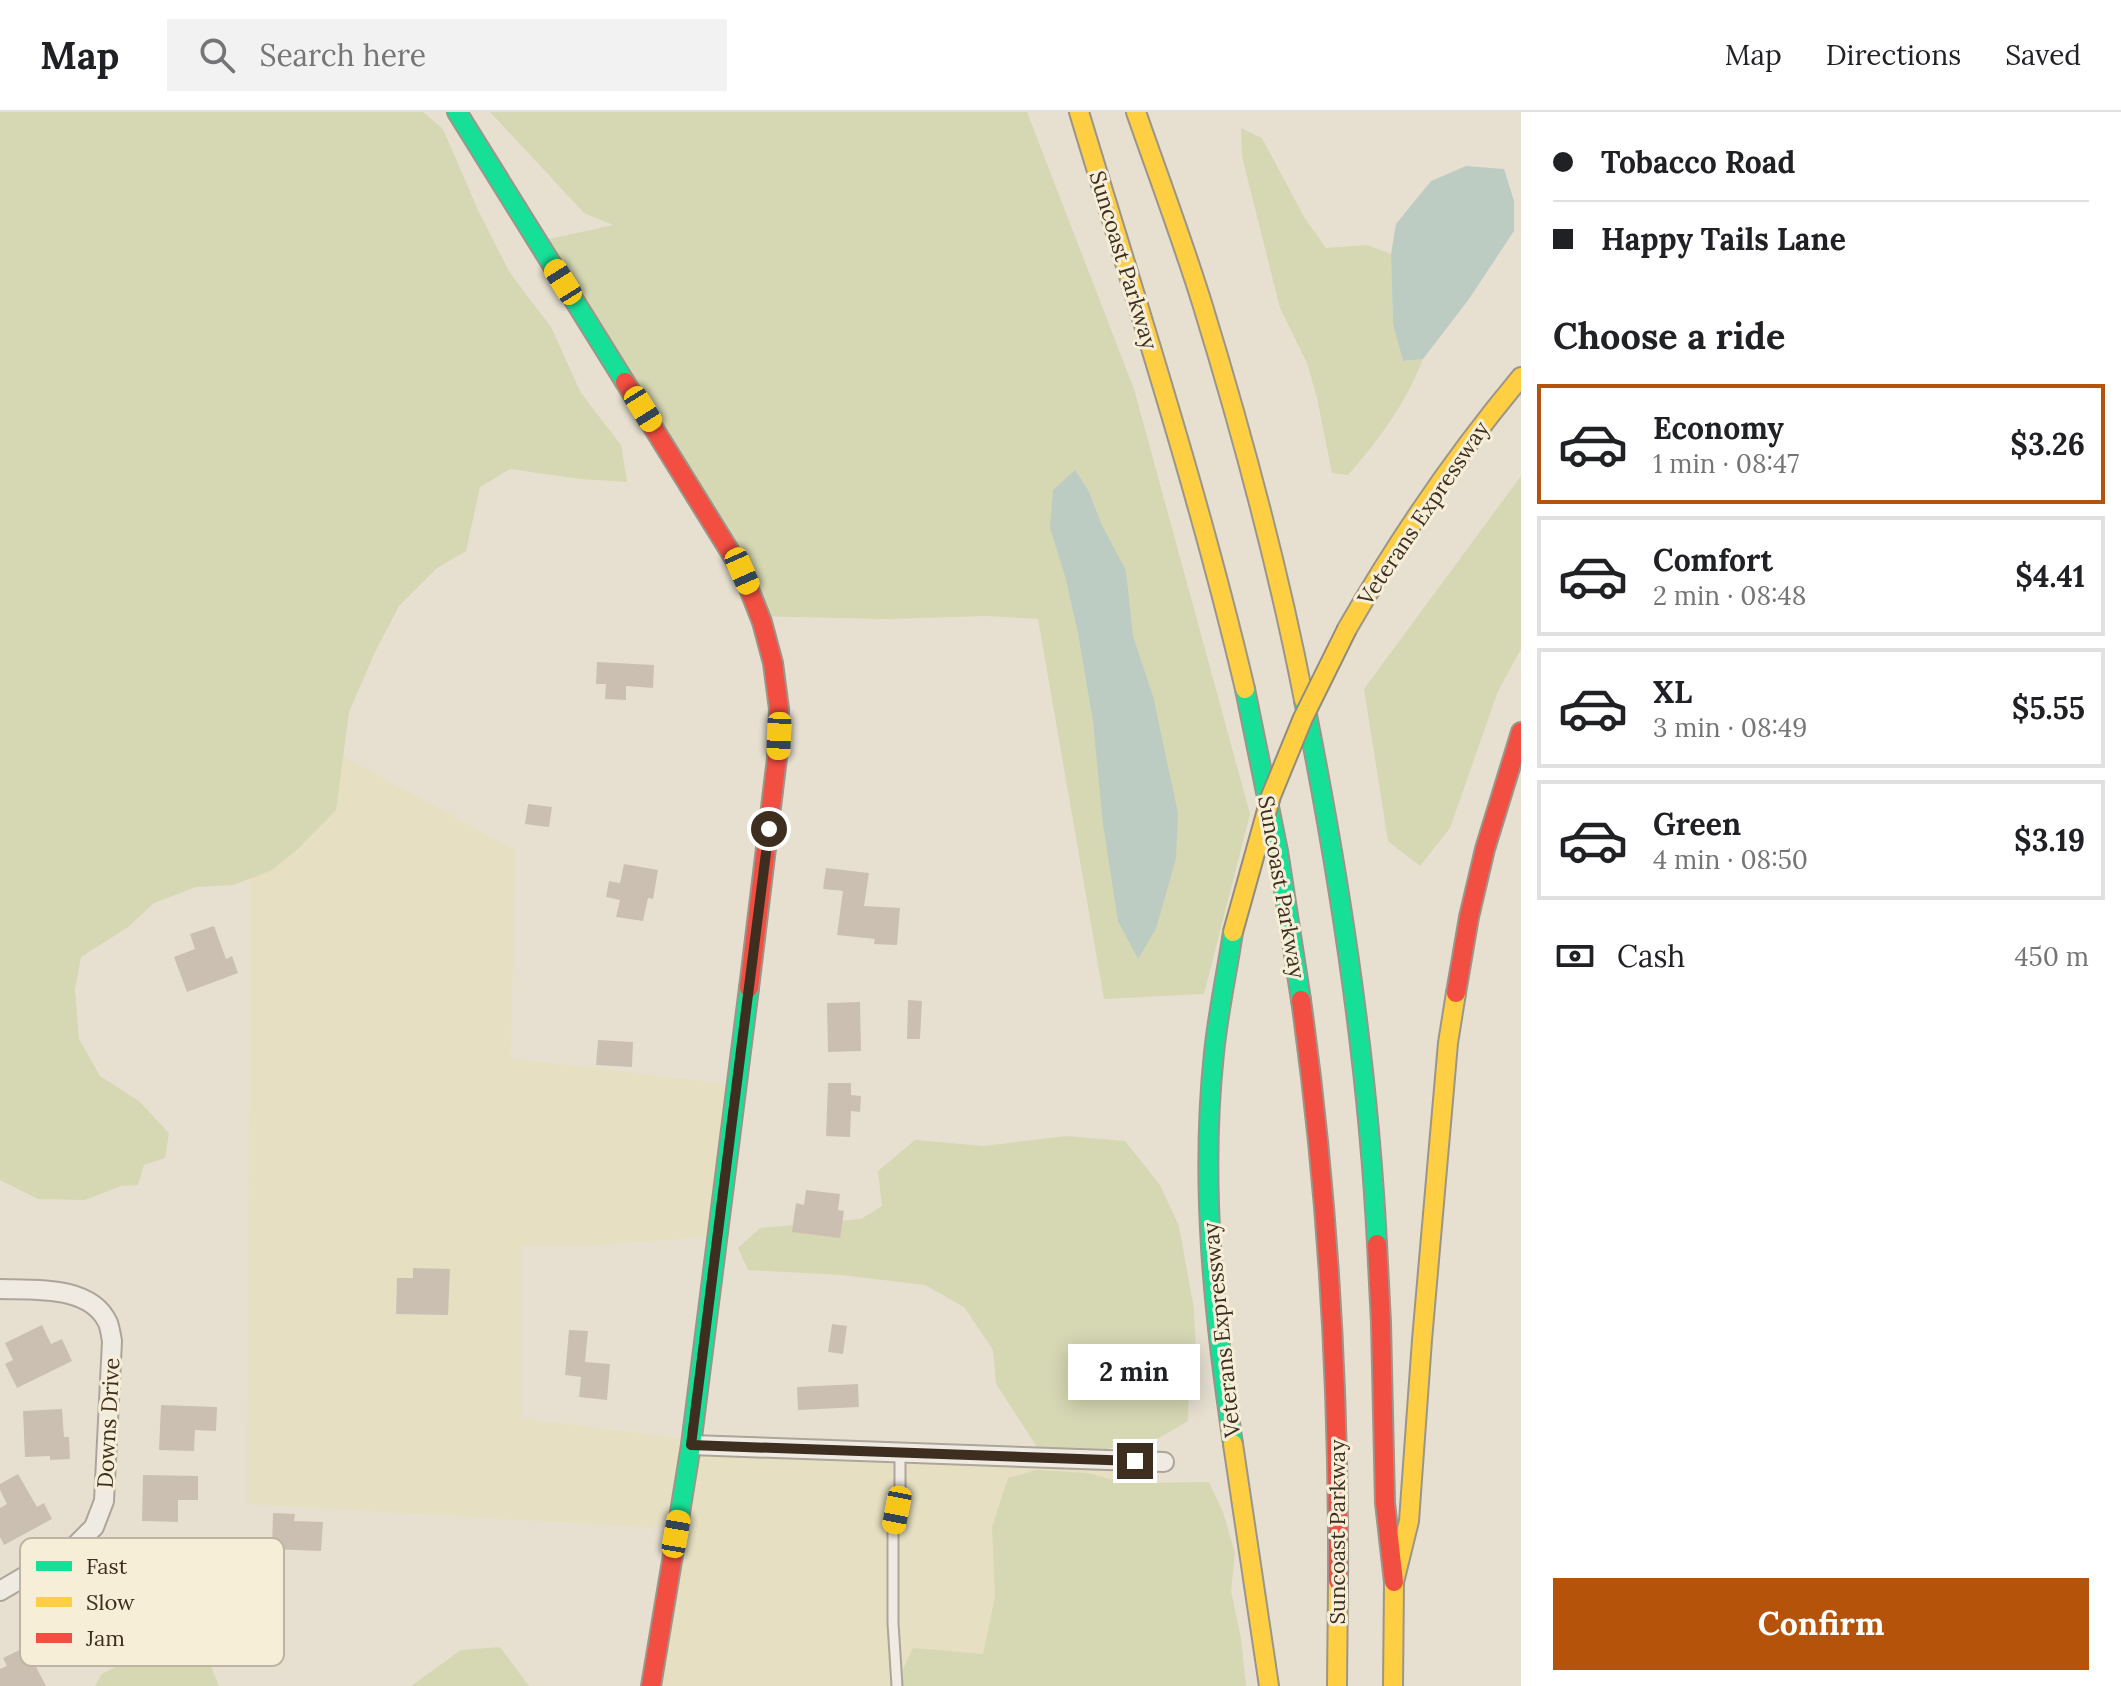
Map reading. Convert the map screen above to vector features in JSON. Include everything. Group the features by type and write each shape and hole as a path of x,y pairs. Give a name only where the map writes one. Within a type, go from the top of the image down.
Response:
{"main road":[{"path":"457,112 742,571 761,620 776,678 778,756 691,1445 651,1686"},
{"name":"Suncoast Parkway","path":"1079,112 1212,560 1245,691 1284,886 1317,1118 1333,1334 1338,1472 1337,1686"},
{"path":"1136,112 1201,300 1243,443 1288,617 1352,972 1373,1164 1385,1503 1394,1582 1393,1686"},
{"path":"1163,131 1201,300"},
{"path":"1081,179 1154,357"},
{"name":"Veterans Expressway","path":"1269,1686 1221,1364 1209,1241 1208,1157 1213,1068 1233,932 1271,796 1303,718 1347,629 1423,505 1521,377"},
{"path":"1394,1582 1409,1521 1448,1043 1469,917 1485,849 1521,732"}],"street":[{"name":"Downs Drive","path":"0,1289 65,1291 96,1306 108,1323 112,1341 104,1501 94,1527 83,1538"},
{"path":"691,1445 1164,1462"},
{"name":"Downs Drive","path":"0,1591 20,1579"}],"lane":[{"path":"897,1686 893,1623 893,1527 900,1493 900,1453"}],"shaded area":[{"path":"1466,166 1504,169 1514,201 1514,231 1469,299 1423,359 1403,361 1393,324 1391,254 1396,224 1431,181"},
{"path":"1075,470 1088,490 1126,571 1133,636 1153,696 1178,813 1176,858 1156,929 1138,959 1118,921 1103,824 1093,721 1078,633 1050,528 1053,490"},
{"path":"281,722 515,850 511,1058 737,1085 715,1236 593,1246 521,1246 521,1418 686,1439 1143,1454 1191,1686 653,1686 672,1529 247,1504 250,826"}],"green space":[{"path":"0,112 423,112 443,129 478,210 510,273 551,327 581,393 621,445 627,482 510,469 480,487 466,551 437,568 399,606 375,652 349,712 336,810 299,848 272,870 233,885 196,887 154,903 128,927 81,957 75,989 79,1039 100,1076 139,1101 169,1133 165,1158 144,1165 138,1185 121,1186 85,1200 38,1199 0,1180"},
{"path":"490,112 1027,112 1134,389 1250,814 1204,994 1104,999 1038,619 986,616 885,619 752,616 729,556 540,241 613,225 584,213"},
{"path":"1241,128 1262,138 1304,217 1326,248 1367,245 1391,254 1393,324 1403,361 1423,359 1391,420 1348,475 1332,473 1307,363 1280,308 1242,157"},
{"path":"1521,476 1521,649 1498,691 1450,828 1420,866 1388,841 1364,689"},
{"path":"1066,1136 1125,1141 1160,1185 1179,1226 1194,1309 1196,1350 1189,1384 1188,1421 1159,1438 1083,1454 1037,1447 996,1384 993,1350 964,1307 925,1285 842,1275 748,1270 738,1248 760,1228 861,1219 882,1206 878,1171 915,1140 984,1146"},
{"path":"1037,1470 1087,1473 1125,1483 1209,1482 1223,1512 1235,1553 1231,1591 1241,1638 1246,1686 901,1686 900,1676 913,1648 983,1654 995,1597 992,1527 1008,1478"},
{"path":"500,1647 529,1686 411,1686 461,1650"},
{"path":"118,1666 211,1666 219,1686 95,1686 102,1674"}],"building":[{"path":"597,662 654,665 653,688 626,686 626,700 605,699 606,684 596,684"},
{"path":"528,804 552,807 549,827 525,824"},
{"path":"624,864 658,870 653,899 648,898 643,921 616,917 620,900 606,897 609,881 620,883"},
{"path":"826,868 869,873 864,906 900,908 897,945 874,944 875,939 837,935 843,891 823,889"},
{"path":"214,926 226,959 232,956 238,973 187,992 174,957 195,949 190,934"},
{"path":"908,1000 922,1001 920,1039 907,1039"},
{"path":"860,1002 861,1051 828,1052 827,1003"},
{"path":"598,1040 633,1042 632,1067 596,1065"},
{"path":"828,1083 851,1083 851,1095 861,1096 860,1112 851,1111 850,1137 826,1136"},
{"path":"806,1190 840,1194 838,1210 844,1211 840,1238 792,1232 796,1203 804,1205"},
{"path":"413,1268 450,1269 448,1315 396,1314 397,1278 413,1278"},
{"path":"832,1324 847,1326 843,1354 828,1352"},
{"path":"42,1325 51,1344 62,1339 72,1361 17,1388 5,1364 13,1360 5,1343"},
{"path":"569,1330 588,1331 585,1362 610,1364 607,1400 579,1397 581,1377 565,1375"},
{"path":"858,1384 859,1407 798,1410 797,1387"},
{"path":"161,1405 217,1407 216,1431 195,1430 194,1451 159,1450"},
{"path":"62,1409 64,1437 69,1437 70,1459 25,1457 23,1411"},
{"path":"18,1474 37,1507 44,1503 52,1519 4,1545 0,1537 0,1508 7,1504 0,1484"},
{"path":"143,1475 198,1476 198,1500 178,1500 178,1522 142,1521"},
{"path":"273,1513 295,1514 294,1521 323,1522 321,1551 284,1549 284,1538 272,1538"},
{"path":"20,1650 20,1666 36,1666 46,1686 0,1686 0,1669 7,1666 3,1658"}],"traffic: fast":[{"path":"457,112 625,382"},
{"path":"1245,689 1278,851 1301,1000"},
{"path":"1304,700 1351,970 1367,1107 1377,1244"},
{"path":"1233,932 1214,1053 1208,1151 1215,1298 1233,1444"},
{"path":"676,1537 691,1445 749,988"}],"traffic: slow":[{"path":"1079,112 1188,471 1245,689"},
{"path":"1136,112 1194,279 1231,401 1271,550 1304,700"},
{"path":"1347,629 1428,499 1521,377"},
{"path":"1233,932 1271,796 1303,718 1347,629"},
{"path":"1393,1686 1394,1582 1409,1521 1448,1043 1456,993"},
{"path":"1233,1444 1269,1686"},
{"path":"1337,1686 1338,1581"}],"traffic: jam":[{"path":"625,382 742,571 762,622 773,663 779,709 777,758 749,988"},
{"path":"1456,993 1485,849 1521,732"},
{"path":"1301,1000 1318,1144 1330,1290 1338,1581"},
{"path":"1377,1244 1385,1503 1394,1582"},
{"path":"651,1686 676,1537"}],"route":[{"path":"769,829 691,1445 1135,1461"}]}
